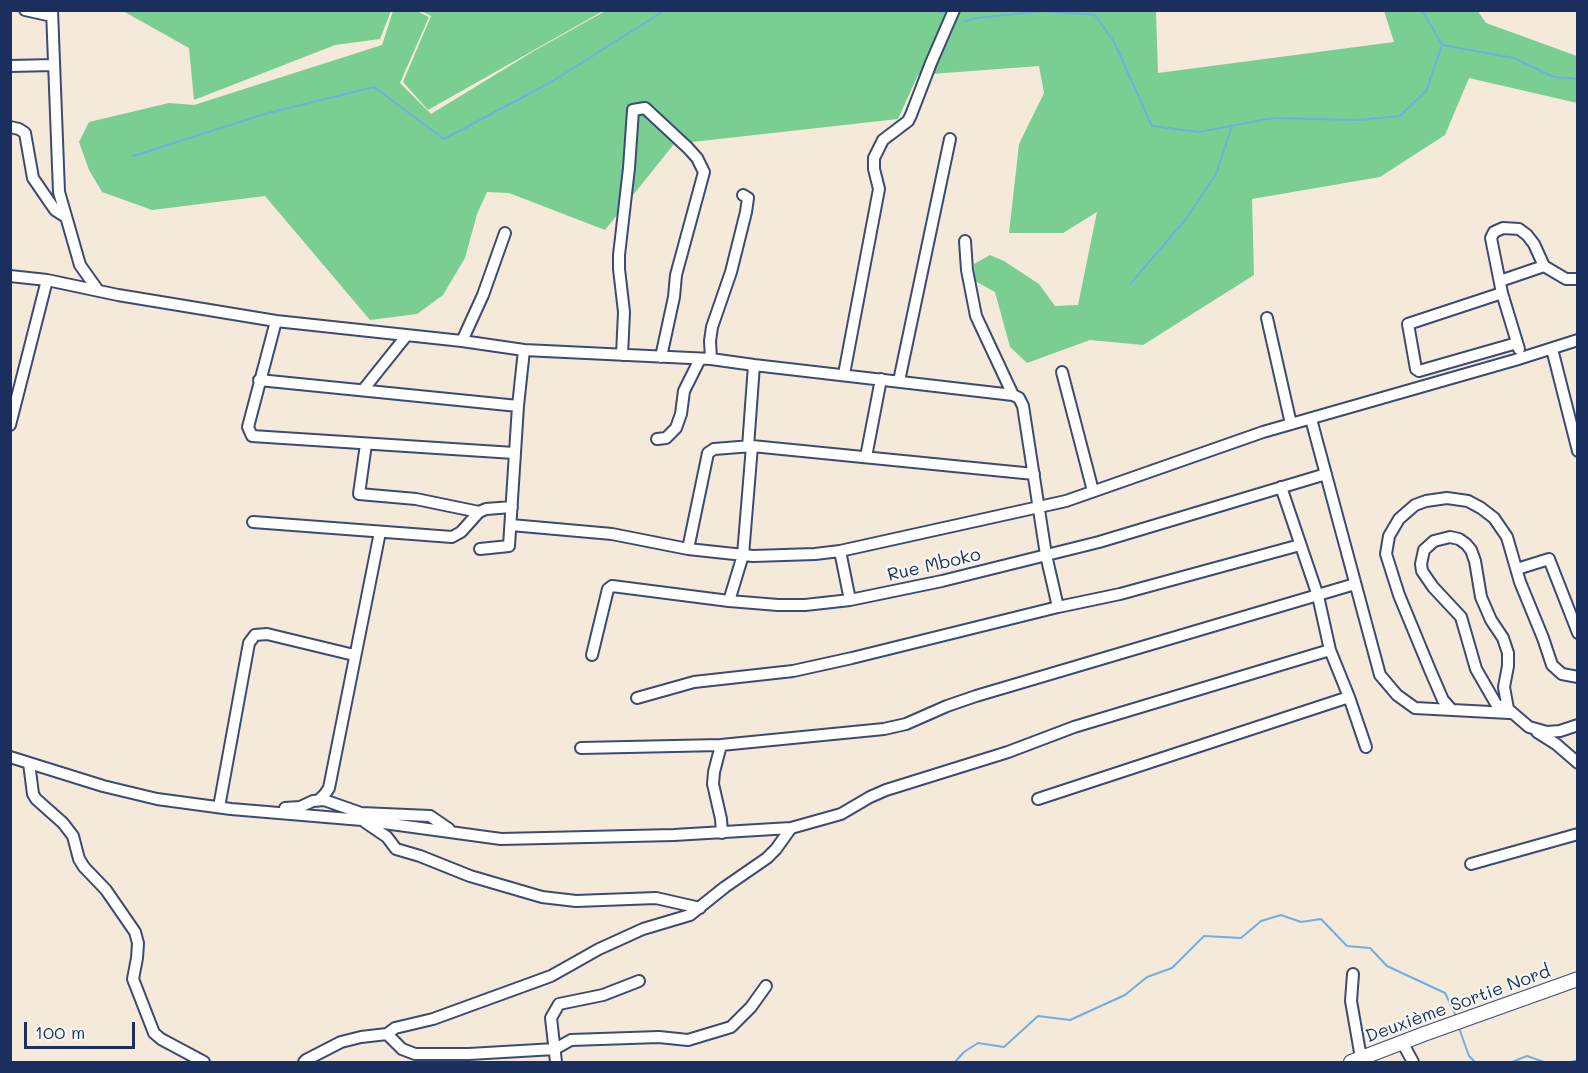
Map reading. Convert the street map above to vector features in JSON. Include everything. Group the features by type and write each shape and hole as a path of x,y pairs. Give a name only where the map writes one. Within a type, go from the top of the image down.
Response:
{"main road":[{"name":"Deuxième Sortie Nord","path":"1356,1060 1578,979"}],"street":[{"path":"25,10 52,13 59,192 80,265 97,289"},
{"path":"844,374 879,189 874,158 883,140 908,121 954,10"},
{"path":"10,66 54,65"},
{"path":"622,355 624,312 619,255 633,110 645,108 688,148 697,158 704,172 676,274 674,297 661,357"},
{"path":"10,127 26,133 33,178 55,210 66,217"},
{"path":"898,381 950,139"},
{"path":"657,439 666,438 676,428 686,388 706,359 712,327 731,272 746,212 748,198 743,195"},
{"path":"1521,358 1502,293 1491,238 1494,232 1503,228 1519,229 1534,244 1544,266 1566,279 1578,279"},
{"path":"462,341 483,296 505,233"},
{"path":"965,241 967,270 976,316 1012,395"},
{"path":"1500,281 1544,266"},
{"path":"10,276 47,279 118,295 276,321 524,350 706,359 1012,395 1019,398 1023,406 1046,555 1058,607"},
{"path":"10,425 15,381 47,279"},
{"path":"1502,293 1408,324 1416,369 1419,371 1517,343"},
{"path":"1267,318 1291,424"},
{"path":"276,321 248,427 252,436 514,453"},
{"path":"363,390 407,335"},
{"path":"511,525 612,534 688,549 742,555 840,551 1040,508 1291,424 1552,349 1578,339"},
{"path":"1552,349 1578,451"},
{"path":"480,549 509,546 514,453 524,350"},
{"path":"729,601 742,555 754,365"},
{"path":"1062,372 1093,491"},
{"path":"866,457 880,379"},
{"path":"259,380 518,405"},
{"path":"1311,419 1380,675 1397,695 1415,708 1509,711"},
{"path":"366,444 359,494 416,499 479,512"},
{"path":"688,549 708,453 714,449 750,447 1034,474"},
{"name":"Rue Mboko","path":"592,655 610,587 729,601 805,605 850,600 942,581 1046,555 1326,474"},
{"path":"1281,487 1318,596 1330,650 1366,747"},
{"path":"1451,709 1439,692 1392,576 1386,554 1386,545 1392,529 1406,512 1426,501 1447,498 1468,501 1481,508 1500,526 1507,537 1552,665 1562,674 1578,677"},
{"path":"253,522 452,537 461,532 479,512 486,509 512,507"},
{"path":"225,808 300,807 318,800 329,788 380,532"},
{"path":"1509,711 1504,687 1507,677 1508,653 1503,638 1491,620 1481,597 1471,550 1459,539 1441,538 1428,544 1424,550 1422,571 1433,587 1461,616 1476,669 1484,685 1497,705 1556,744 1578,763"},
{"path":"637,698 694,682 793,671 1120,594 1300,545"},
{"path":"840,551 850,600"},
{"path":"1517,569 1549,559 1578,633"},
{"path":"581,748 721,745 884,729 906,724 948,705 976,696 1355,584"},
{"path":"225,808 249,643 255,635 267,634 354,655"},
{"path":"10,757 103,786 157,799 225,808 362,820 501,839 722,833 791,828 841,814 885,790 1008,752 1074,727 1330,650"},
{"path":"1489,691 1504,687"},
{"path":"1038,799 1349,697"},
{"path":"1530,727 1547,732 1560,731 1578,725"},
{"path":"721,745 713,784 722,833"},
{"path":"29,763 33,794 36,799 63,823 73,836 84,867 106,890 135,932 138,943 133,979 154,1033 204,1062"},
{"path":"318,800 361,813 430,816 452,831"},
{"path":"362,820 387,837 396,849 470,876 542,897 576,901 656,898 700,908"},
{"path":"304,1062 341,1042 360,1036 387,1034 395,1028 433,1019 551,976 599,949 643,929 690,915 767,858 791,828"},
{"path":"1471,864 1578,834"},
{"path":"1353,974 1351,1001 1356,1060"},
{"path":"556,1062 551,1018 559,1004 603,995 639,981"},
{"path":"387,1034 402,1049 415,1054 469,1054 555,1049 571,1040 658,1037 688,1040 731,1027 752,1007 766,986"},
{"path":"1402,1042 1413,1062"}],"green space":[{"path":"607,10 1156,11 1158,73 1394,42 1384,11 1477,10 1486,23 1577,56 1577,103 1469,78 1445,135 1380,177 1252,199 1254,275 1143,345 1090,340 1027,363 1010,347 995,292 975,281 974,264 990,255 1004,261 1039,284 1055,306 1078,305 1097,212 1063,233 1009,233 1019,144 1044,93 1039,66 918,75 898,119 674,144 605,230 509,193 487,192 477,214 465,258 443,295 417,314 370,320 265,196 152,210 102,192 89,170 79,142 89,122 169,103 194,105 382,45 393,11 417,11 429,17 400,83 431,114 534,51"},
{"path":"123,11 391,11 380,39 335,45 194,100 189,48"},
{"path":"421,11 603,11 428,110 403,82 431,16"}],"waterway":[{"path":"133,156 268,113 374,87 444,139 553,81 665,10"},
{"path":"937,10 942,13"},
{"path":"1422,10 1442,45"},
{"path":"965,21 1043,11 1095,15 1114,42 1152,126 1199,132 1273,118 1359,120 1400,116 1426,91 1442,45 1514,58 1554,77 1578,79"},
{"path":"1131,283 1186,219 1216,174 1232,126"},
{"path":"955,1062 964,1052 978,1043 1004,1047 1038,1016 1070,1020 1125,995 1147,977 1172,968 1204,936 1241,938 1261,921 1281,915 1301,922 1321,919 1347,946 1370,948 1387,966 1445,993 1456,1016"},
{"path":"1459,1028 1469,1056 1475,1062"},
{"path":"1512,1062 1527,1056 1544,1062"},
{"path":"1571,1062 1578,1060"}]}
